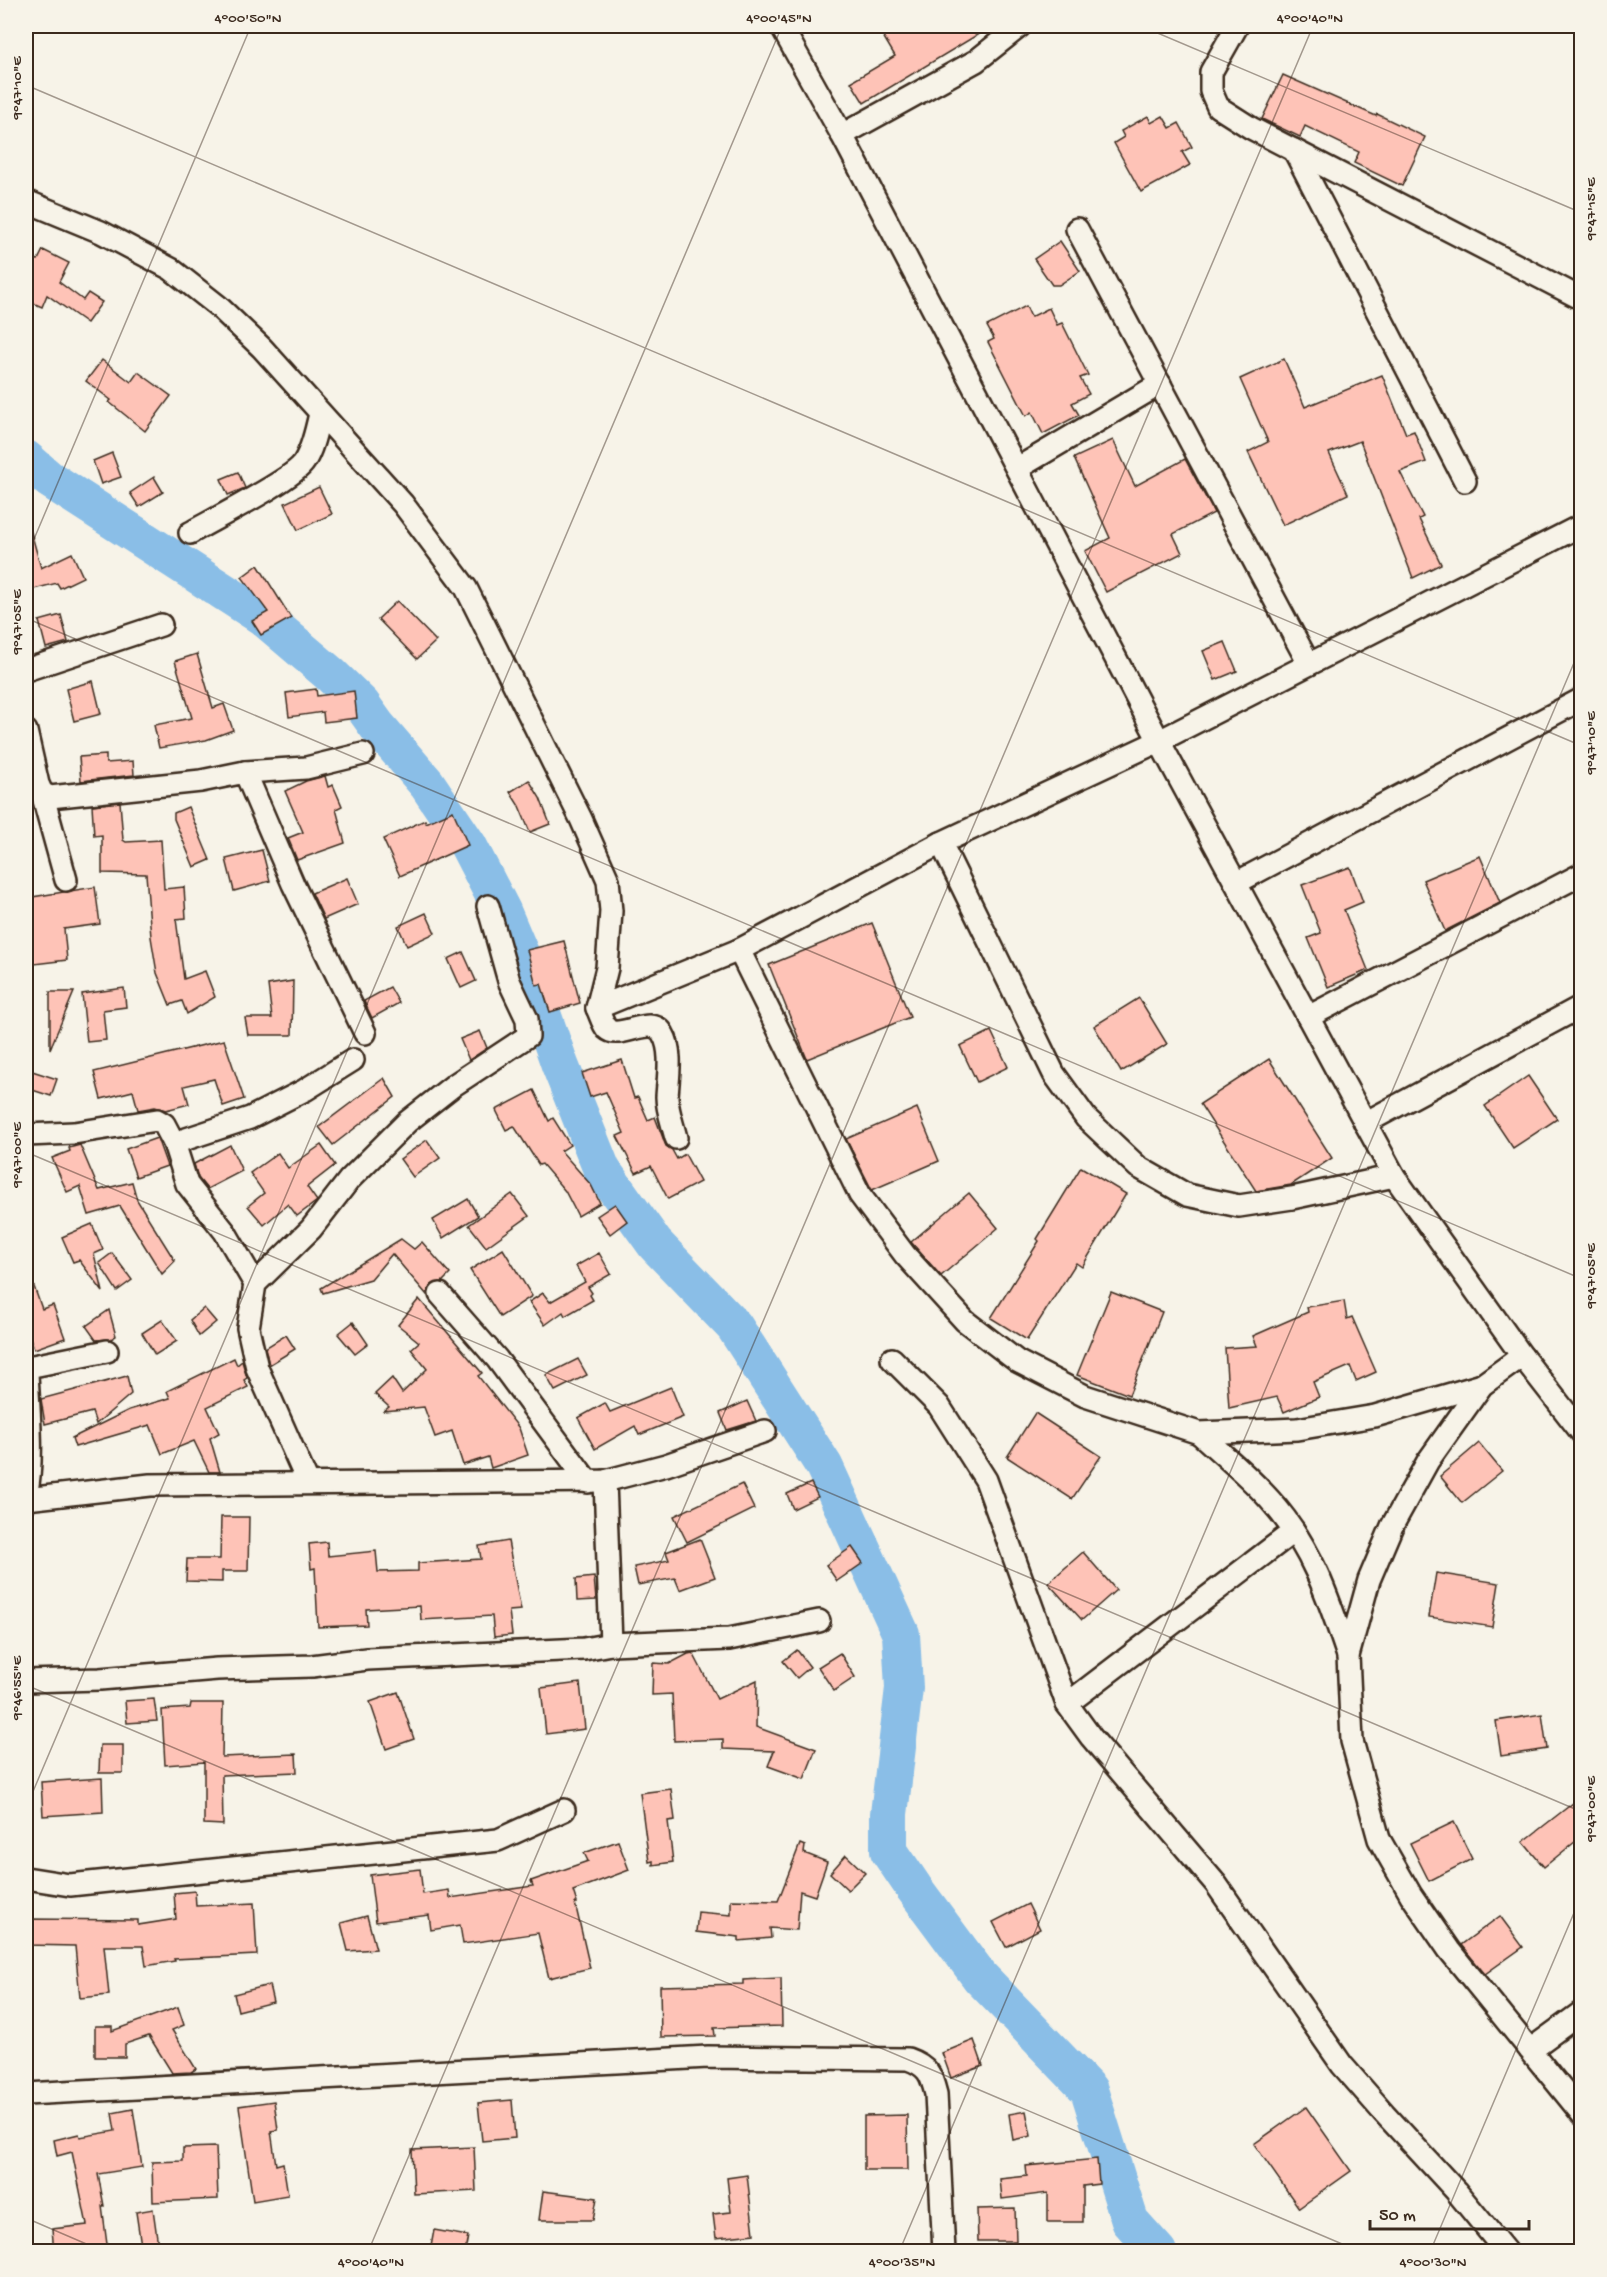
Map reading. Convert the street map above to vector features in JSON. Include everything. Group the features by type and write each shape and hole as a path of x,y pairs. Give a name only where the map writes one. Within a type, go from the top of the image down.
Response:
{"street":[{"path":"781,26 842,135 1159,741 1394,1176 1522,1356 1581,1433"},
{"path":"842,135 976,61 1020,26"},
{"path":"1237,26 1210,72 1211,91 1218,108 1251,128 1581,299"},
{"path":"1294,150 1465,481"},
{"path":"26,201 101,232 171,269 218,306 262,348 403,504 466,588 581,819 608,880 611,911 607,968 597,1008 607,1029 614,1032 650,1025 659,1028 664,1035 670,1068 667,1100 676,1138"},
{"path":"1077,228 1309,664"},
{"path":"1018,468 1160,384"},
{"path":"190,533 286,477 303,464 312,446 320,414"},
{"path":"597,1008 739,950 941,843 1159,741 1581,525"},
{"path":"26,670 161,625"},
{"path":"1236,883 1581,699"},
{"path":"26,731 38,784 66,880"},
{"path":"42,793 50,797 201,781 245,772 306,768 363,754"},
{"path":"245,772 293,884 365,1034"},
{"path":"941,843 1054,1074 1086,1118 1138,1167 1187,1195 1239,1206 1292,1198 1394,1176"},
{"path":"1308,1017 1581,874"},
{"path":"308,1483 257,1368 248,1328 255,1284 311,1229 349,1180 407,1122 454,1085 528,1036 527,1019 509,981 488,906"},
{"path":"739,950 860,1195 905,1255 965,1321 1017,1361 1085,1396 1199,1433 1308,1427 1375,1416 1482,1385"},
{"path":"1365,1123 1581,1006"},
{"path":"174,1143 250,1118 306,1090 353,1060"},
{"path":"26,1135 74,1133 157,1120 164,1124 174,1143 188,1184 225,1232 255,1284"},
{"path":"440,1294 497,1359 597,1481 611,1644"},
{"path":"107,1351 28,1367 32,1435 31,1471 26,1498 150,1485 597,1481 666,1465 765,1431"},
{"path":"1348,1656 1369,1580 1392,1526 1428,1461 1482,1385 1522,1356"},
{"path":"892,1359 939,1406 986,1480 1067,1704 1091,1737 1216,1884 1342,2065 1456,2191 1506,2252"},
{"path":"1199,1433 1270,1499 1294,1530 1312,1560 1327,1593 1348,1656 1352,1741 1379,1839 1412,1895 1449,1950 1581,2114"},
{"path":"1067,1704 1294,1530"},
{"path":"26,1681 100,1679 217,1669 312,1666 367,1659 584,1649 611,1644 729,1639 819,1621"},
{"path":"26,1878 70,1885 498,1840 564,1810"},
{"path":"1530,2050 1581,2012"},
{"path":"26,2094 708,2057 908,2059 922,2064 932,2077 936,2094 944,2252"}],"building":[{"path":"877,26 992,26 864,103 851,82 895,56"},
{"path":"1283,75 1376,116 1377,114 1425,137 1402,186 1354,163 1359,152 1305,126 1300,137 1262,119"},
{"path":"1148,116 1151,123 1163,116 1170,128 1179,123 1192,147 1182,152 1190,165 1141,192 1114,143 1124,137 1121,131"},
{"path":"1060,241 1080,271 1059,285 1052,285 1034,259"},
{"path":"43,250 69,263 59,282 83,300 88,293 102,302 87,323 47,295 42,307 26,300 26,256 38,260"},
{"path":"1026,306 1031,317 1049,308 1057,325 1062,323 1088,375 1080,378 1089,394 1072,403 1079,415 1043,434 1032,412 1026,416 988,342 994,339 987,326"},
{"path":"1284,359 1305,407 1382,375 1406,434 1414,431 1426,462 1400,472 1423,517 1419,519 1441,564 1413,578 1360,441 1329,453 1348,494 1283,525 1248,452 1268,442 1240,379"},
{"path":"102,360 131,382 138,372 171,396 145,431 86,381"},
{"path":"1113,440 1135,486 1185,459 1214,513 1173,534 1182,553 1106,592 1085,551 1110,538 1074,458"},
{"path":"112,453 121,477 101,484 93,461"},
{"path":"238,472 245,488 228,495 221,479"},
{"path":"154,477 163,492 139,507 130,493"},
{"path":"319,487 332,514 298,530 285,503"},
{"path":"31,532 41,568 72,553 83,577 60,588 57,583 26,591 26,533"},
{"path":"258,565 291,618 261,635 252,621 268,612 242,577"},
{"path":"397,601 436,641 417,659 378,619"},
{"path":"61,615 68,642 46,648 39,621"},
{"path":"1225,642 1237,671 1215,680 1203,651"},
{"path":"197,654 213,708 224,704 233,730 206,740 159,748 154,725 192,718 175,661"},
{"path":"93,681 101,714 74,721 66,689"},
{"path":"316,689 317,696 354,691 357,718 324,722 323,712 289,717 286,693"},
{"path":"106,755 106,763 133,761 134,775 81,781 79,757"},
{"path":"325,776 328,787 333,785 342,806 336,809 345,843 297,860 288,838 303,832 285,791 306,781"},
{"path":"529,780 540,798 550,824 530,832 510,792"},
{"path":"120,802 123,840 126,842 161,840 164,889 184,887 186,918 176,919 184,979 205,971 215,997 187,1014 182,1001 170,1005 157,973 151,937 146,874 102,873 102,835 94,836 92,805"},
{"path":"188,807 210,860 194,867 174,819 174,813"},
{"path":"453,811 468,845 400,876 383,839 425,820 426,823"},
{"path":"262,850 270,881 234,891 226,859"},
{"path":"1480,856 1500,903 1445,931 1423,880"},
{"path":"1350,867 1363,902 1344,910 1368,970 1328,987 1308,938 1321,933 1302,885"},
{"path":"347,878 358,904 324,919 312,893"},
{"path":"95,887 100,924 64,929 67,960 26,965 26,898"},
{"path":"426,913 435,933 407,946 398,926"},
{"path":"872,923 910,1017 807,1059 769,965"},
{"path":"564,941 580,1003 550,1012 541,984 536,985 527,950"},
{"path":"463,952 476,981 461,988 448,959"},
{"path":"293,981 292,1035 248,1035 245,1018 272,1018 268,985"},
{"path":"390,987 399,1003 372,1018 364,1001"},
{"path":"124,988 126,1007 103,1010 106,1040 87,1042 82,994"},
{"path":"50,992 74,992 50,1049"},
{"path":"1139,998 1167,1044 1121,1072 1094,1026"},
{"path":"480,1031 487,1048 469,1060 460,1039"},
{"path":"991,1031 1008,1067 977,1082 960,1046"},
{"path":"224,1040 244,1099 223,1106 214,1079 184,1086 189,1104 166,1110 155,1107 138,1110 133,1091 101,1099 94,1072"},
{"path":"1269,1059 1332,1158 1291,1185 1256,1191 1200,1104"},
{"path":"622,1060 634,1098 638,1097 648,1120 655,1117 666,1146 672,1150 677,1159 685,1154 700,1182 668,1199 651,1166 636,1173 617,1136 624,1133 606,1092 590,1097 582,1073"},
{"path":"26,1069 57,1079 51,1096 26,1088"},
{"path":"1528,1076 1557,1119 1513,1148 1485,1106"},
{"path":"384,1078 395,1097 333,1145 319,1127"},
{"path":"534,1090 549,1121 553,1118 570,1145 561,1151 591,1185 600,1203 578,1216 565,1191 542,1164 539,1165 514,1126 506,1130 496,1110"},
{"path":"917,1108 939,1161 872,1190 846,1139"},
{"path":"157,1138 167,1166 136,1177 126,1149"},
{"path":"427,1140 440,1158 413,1177 400,1159"},
{"path":"80,1145 99,1190 132,1182 137,1200 175,1261 162,1274 120,1206 89,1215 80,1186 67,1192 52,1158 70,1151 69,1148"},
{"path":"230,1145 242,1171 207,1189 198,1178 194,1164"},
{"path":"321,1145 335,1165 307,1187 317,1201 297,1216 288,1204 264,1225 248,1206 264,1193 250,1173 278,1153 288,1168"},
{"path":"1081,1167 1126,1194 1082,1267 1076,1263 1027,1340 991,1318 1039,1241 1037,1239"},
{"path":"969,1193 998,1228 941,1276 911,1242"},
{"path":"512,1194 529,1216 486,1247 469,1225"},
{"path":"468,1199 478,1216 443,1238 433,1220"},
{"path":"615,1204 627,1221 610,1234 597,1216"},
{"path":"92,1224 103,1250 94,1254 103,1292 79,1260 73,1262 62,1237"},
{"path":"401,1239 414,1249 422,1242 450,1274 442,1282 431,1285 427,1295 392,1254 371,1279 323,1293 321,1288"},
{"path":"503,1249 532,1296 500,1317 470,1270"},
{"path":"112,1253 132,1280 117,1291 99,1263"},
{"path":"599,1253 611,1274 588,1287 593,1300 565,1316 563,1312 545,1325 529,1302 543,1293 550,1302 585,1282 576,1266"},
{"path":"26,1270 28,1270 42,1309 53,1305 65,1338 34,1349 26,1326"},
{"path":"1111,1292 1162,1312 1129,1395 1077,1375"},
{"path":"419,1299 482,1373 478,1376 519,1428 528,1455 491,1468 488,1457 463,1465 452,1431 435,1437 424,1407 384,1411 389,1407 375,1394 392,1378 402,1393 427,1369 411,1349 419,1342 398,1325"},
{"path":"1344,1301 1347,1319 1352,1317 1376,1372 1356,1381 1350,1366 1313,1382 1319,1397 1284,1412 1277,1397 1229,1408 1225,1348 1257,1346 1253,1336 1308,1312 1307,1307"},
{"path":"204,1308 216,1322 199,1336 190,1320"},
{"path":"109,1310 116,1336 111,1339 96,1340 86,1326"},
{"path":"162,1320 177,1341 155,1355 142,1333"},
{"path":"353,1322 368,1344 355,1354 338,1334"},
{"path":"286,1335 295,1349 269,1365 265,1348"},
{"path":"234,1358 237,1365 242,1361 247,1378 244,1380 248,1387 207,1407 219,1433 210,1438 220,1472 209,1472 194,1441 162,1454 150,1425 75,1447 72,1438 129,1410 170,1398 167,1391"},
{"path":"578,1359 587,1375 555,1391 546,1375"},
{"path":"127,1376 131,1394 96,1424 92,1412 45,1424 41,1399"},
{"path":"671,1387 683,1417 639,1435 635,1426 595,1449 578,1418 605,1403 610,1412"},
{"path":"747,1401 756,1421 727,1430 720,1413"},
{"path":"1035,1413 1101,1456 1072,1499 1007,1457"},
{"path":"1479,1443 1502,1471 1462,1503 1440,1476"},
{"path":"811,1483 818,1497 793,1509 787,1494"},
{"path":"742,1484 754,1509 687,1542 674,1516"},
{"path":"221,1517 249,1517 248,1571 222,1571 222,1582 186,1581 187,1559 220,1559"},
{"path":"700,1539 715,1577 680,1590 675,1578 638,1585 634,1567 669,1560 666,1552"},
{"path":"508,1541 521,1610 509,1611 512,1635 494,1637 492,1616 421,1620 420,1606 366,1609 367,1625 318,1627 315,1568 311,1569 309,1544 327,1542 328,1556 376,1551 378,1572 418,1571 418,1563 481,1559 479,1546"},
{"path":"852,1547 863,1563 837,1581 826,1565"},
{"path":"1083,1552 1116,1590 1082,1620 1048,1583"},
{"path":"1436,1573 1499,1583 1492,1627 1429,1617"},
{"path":"594,1577 596,1600 577,1601 576,1579"},
{"path":"797,1650 810,1667 797,1678 783,1661"},
{"path":"693,1653 717,1699 757,1680 756,1727 816,1749 804,1779 768,1766 774,1751 723,1749 723,1739 674,1741 672,1694 652,1695 653,1663 669,1664"},
{"path":"840,1653 855,1677 834,1691 818,1667"},
{"path":"580,1683 585,1729 546,1734 541,1688"},
{"path":"398,1692 414,1739 386,1749 370,1702"},
{"path":"154,1699 157,1721 127,1723 125,1701"},
{"path":"191,1703 223,1703 222,1757 296,1754 297,1772 222,1775 223,1825 204,1824 204,1762 165,1765 162,1710 190,1708"},
{"path":"1542,1714 1547,1749 1501,1756 1496,1721"},
{"path":"100,1745 123,1745 123,1773 99,1773"},
{"path":"102,1778 103,1812 43,1816 41,1782"},
{"path":"671,1789 675,1820 668,1821 673,1862 653,1865 653,1861 649,1862 640,1793"},
{"path":"1573,1803 1581,1814 1581,1837 1544,1867 1523,1842"},
{"path":"1454,1822 1472,1859 1429,1881 1410,1843"},
{"path":"618,1841 629,1870 573,1891 590,1968 549,1978 538,1933 463,1944 460,1925 431,1930 429,1915 376,1922 370,1875 420,1869 423,1894 449,1890 450,1898 533,1886 531,1881 588,1861 584,1853"},
{"path":"800,1844 805,1846 804,1853 827,1862 815,1896 800,1891 797,1930 770,1928 771,1938 739,1941 739,1937 696,1932 698,1912 731,1915 731,1900 778,1901"},
{"path":"846,1855 865,1873 848,1890 830,1873"},
{"path":"195,1891 196,1906 254,1903 257,1955 174,1959 175,1961 146,1966 143,1946 104,1946 109,1995 80,1998 75,1946 26,1945 26,1919 138,1920 138,1925 176,1919 174,1893"},
{"path":"1028,1904 1040,1929 1006,1947 993,1922"},
{"path":"367,1916 376,1949 348,1951 341,1923"},
{"path":"1500,1916 1523,1947 1485,1974 1461,1945"},
{"path":"781,1978 782,2026 714,2028 715,2036 661,2037 660,1986 743,1984 743,1980"},
{"path":"269,1985 273,2002 238,2011 234,1994"},
{"path":"178,2007 184,2025 172,2030 196,2069 191,2072 172,2073 149,2036 125,2044 125,2057 95,2057 95,2026 112,2026 112,2031"},
{"path":"974,2040 983,2066 951,2078 942,2053"},
{"path":"512,2100 515,2138 482,2141 478,2103"},
{"path":"274,2101 278,2130 271,2131 276,2165 283,2163 288,2195 253,2201 239,2106"},
{"path":"1306,2107 1351,2171 1299,2208 1254,2144"},
{"path":"133,2109 142,2167 98,2174 104,2206 102,2206 108,2252 54,2252 52,2229 87,2225 72,2152 57,2156 54,2140 79,2134 80,2137 115,2131 112,2113"},
{"path":"1026,2111 1031,2136 1013,2140 1009,2114"},
{"path":"907,2115 908,2170 864,2170 864,2116"},
{"path":"216,2147 218,2199 153,2202 152,2162 183,2161 183,2148"},
{"path":"474,2147 476,2191 414,2194 412,2150"},
{"path":"1097,2159 1099,2184 1083,2186 1083,2222 1048,2222 1048,2193 1002,2199 1000,2179 1027,2176 1026,2166"},
{"path":"747,2175 754,2234 716,2238 713,2214 731,2212 727,2178"},
{"path":"543,2191 597,2198 593,2220 539,2220"},
{"path":"1015,2208 1016,2241 978,2241 977,2209"},
{"path":"153,2209 159,2252 142,2252 136,2212"},
{"path":"434,2230 468,2236 465,2252 430,2252"}],"waterway":[{"path":"26,459 49,479 263,617 330,674 362,705 427,784 468,845 502,911 525,965 560,1065 602,1170 655,1244 734,1326 824,1466 901,1634 904,1688 889,1814 889,1851 980,1977 1089,2090 1130,2221 1158,2252"}]}
